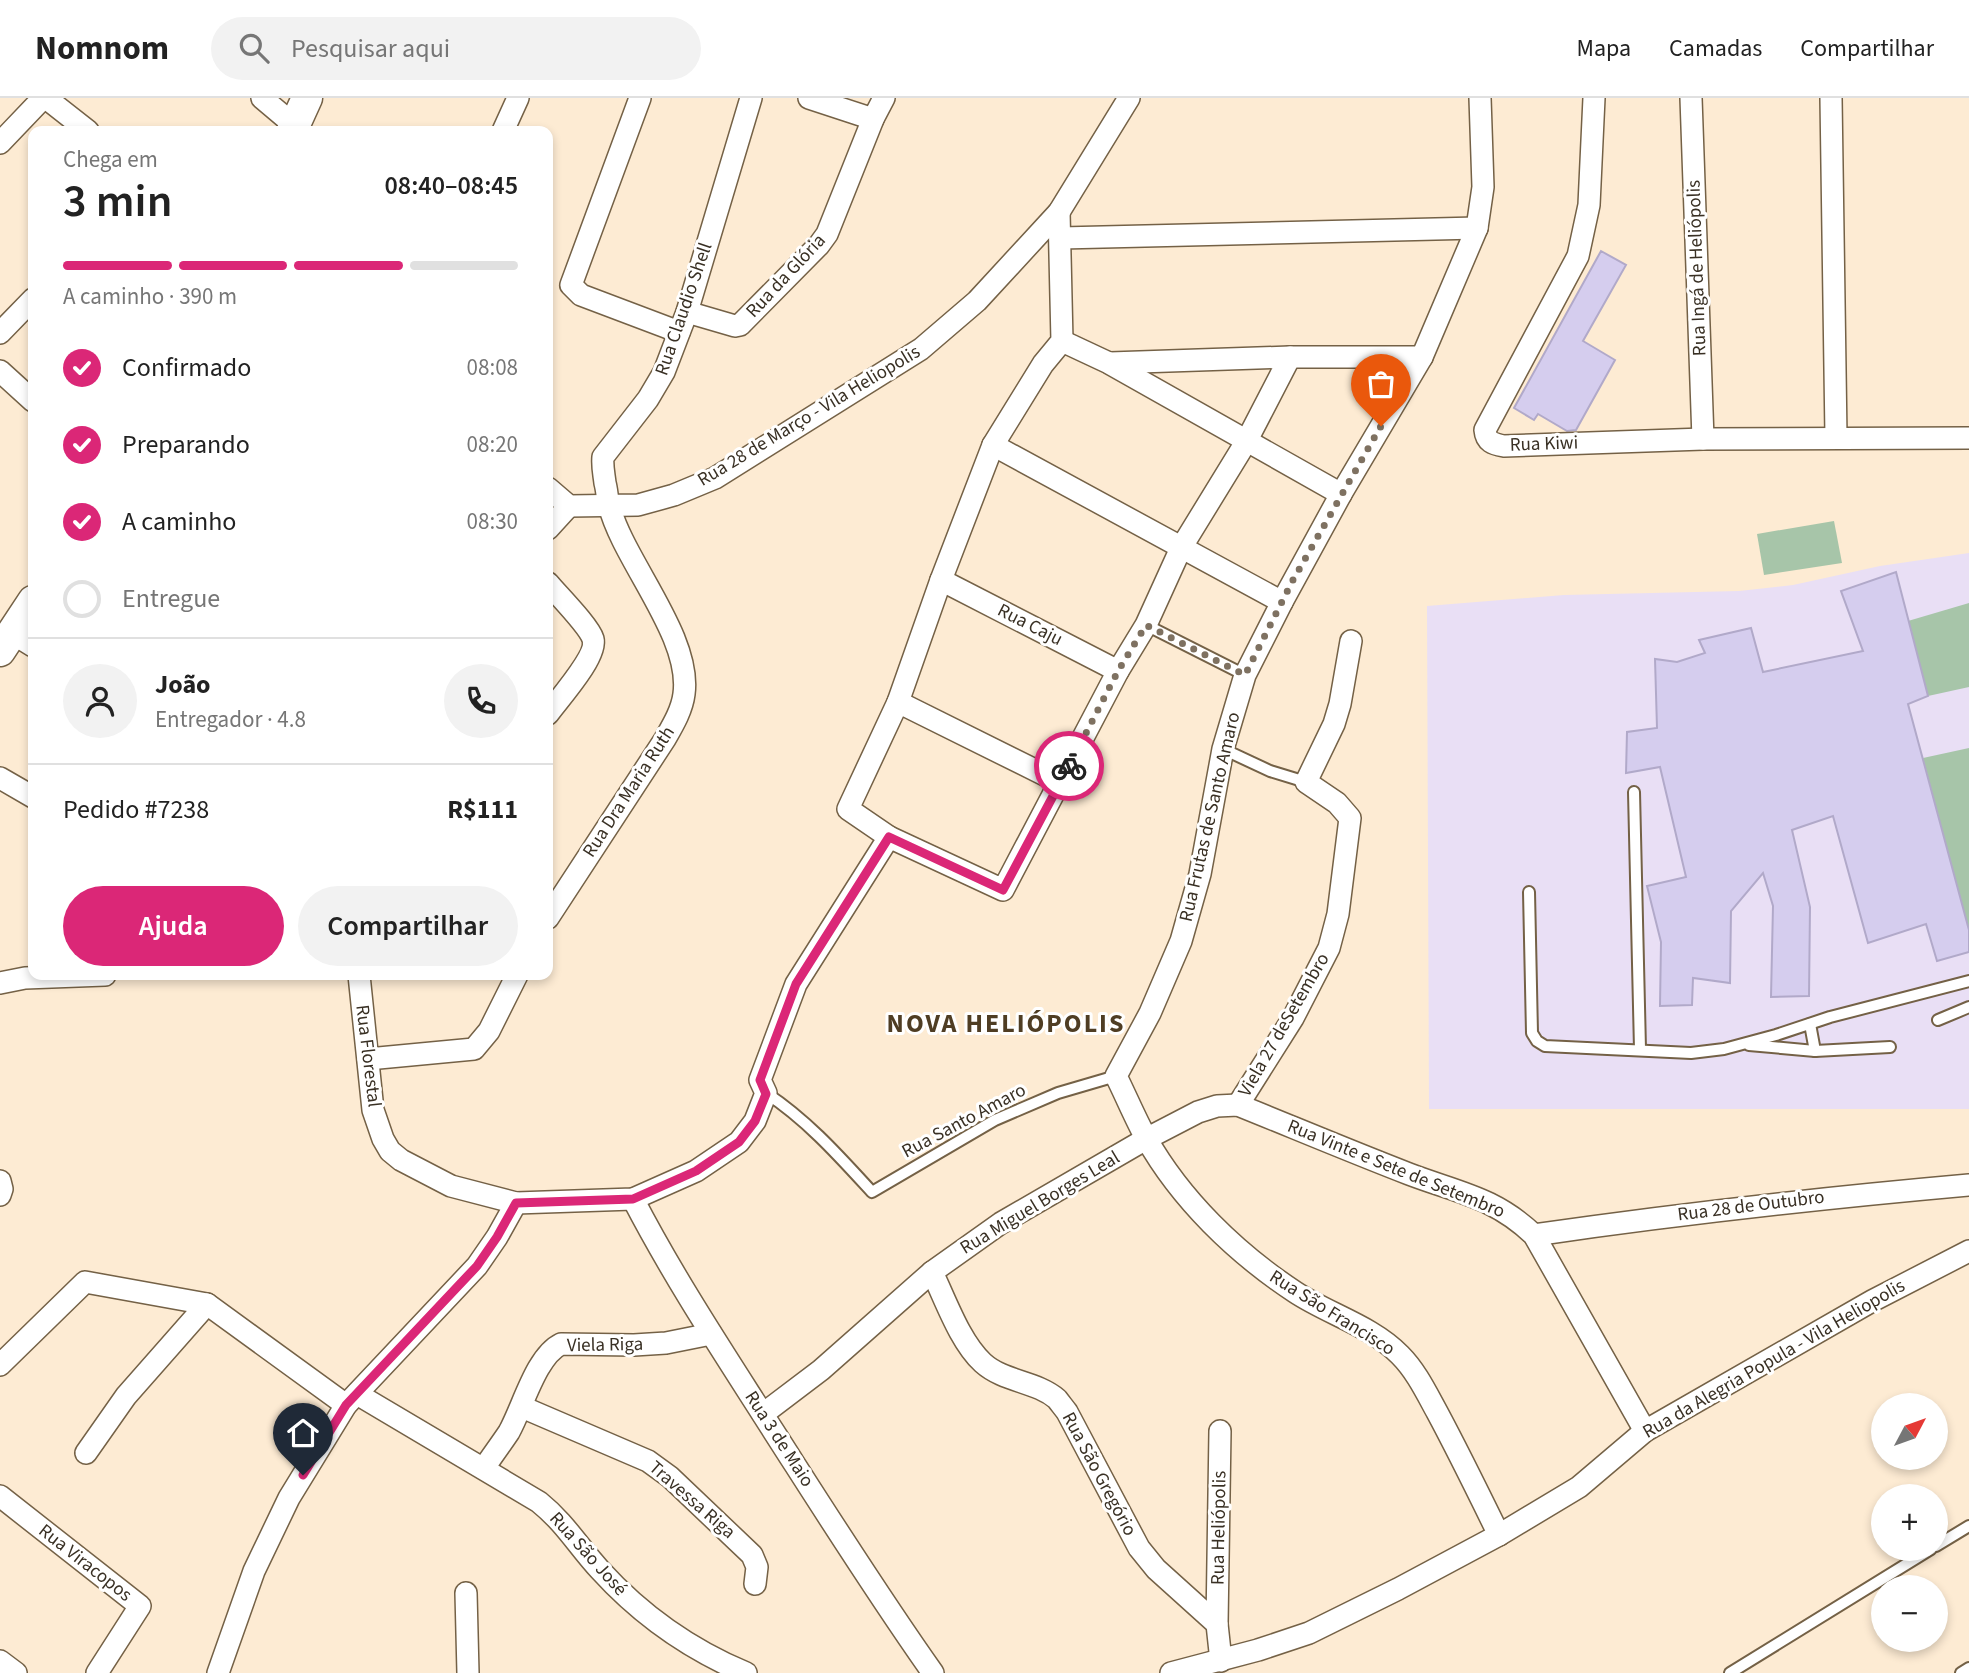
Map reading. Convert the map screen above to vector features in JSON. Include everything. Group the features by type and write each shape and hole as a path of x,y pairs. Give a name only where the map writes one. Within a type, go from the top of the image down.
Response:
{"main road":[{"path":"294,126 307,98"}],"street":[{"path":"0,143 45,98 81,126"},
{"path":"262,98 291,126"},
{"path":"505,126 518,98"},
{"path":"640,98 570,285 581,295 679,332"},
{"name":"Rua Claudio Shell","path":"609,506 603,457 648,399 664,372 687,312 751,98"},
{"path":"809,98 873,119"},
{"name":"Rua da Glória","path":"687,312 735,326 740,325 819,245 833,223 873,119 884,98"},
{"name":"Rua 28 de Março - Vila Heliopolis","path":"569,506 638,505 674,495 715,478 921,349 977,301 1059,212 1129,98"},
{"path":"1061,238 1477,228 1483,187 1480,98"},
{"name":"Rua Kiwi","path":"1594,98 1589,205 1578,256 1485,430 1486,438 1504,446 1703,439 1969,438"},
{"name":"Rua Ingá de Heliópolis","path":"1690,98 1703,439"},
{"path":"1831,98 1836,437"},
{"path":"1059,212 1062,341 1042,365 993,445 898,702 848,809 889,837 1003,890 1118,671 1146,625 1181,548 1246,442 1290,357"},
{"path":"0,333 28,304"},
{"path":"1062,341 1109,363 1341,494"},
{"path":"1109,363 1290,357 1422,357"},
{"name":"Rua Frutas de Santo Amaro","path":"1116,1076 1150,1013 1181,941 1200,874 1223,749 1245,675 1341,494 1422,357"},
{"path":"0,371 28,396"},
{"path":"993,445 1282,602"},
{"path":"553,492 569,506 553,524"},
{"name":"Rua Dra Maria Ruth","path":"553,910 665,739 677,717 684,694 682,664 674,641 609,506"},
{"name":"Rua Caju","path":"941,580 1118,671"},
{"path":"553,589 589,632 594,643 577,676 553,707"},
{"path":"1306,782 1334,724 1351,641"},
{"path":"898,702 1061,783"},
{"path":"0,778 28,794"},
{"name":"Viela 27 deSetembro","path":"1238,1105 1316,976 1329,948 1338,914 1350,817 1336,803 1306,782"},
{"name":"Rua Florestal","path":"360,980 373,1110 390,1151 401,1160 451,1186 516,1203 633,1199 696,1171 739,1142 755,1121 796,984 889,837"},
{"path":"0,983 28,978"},
{"path":"368,1059 474,1049 489,1031 514,980"},
{"name":"Rua São Francisco","path":"1116,1076 1146,1139 1183,1193 1214,1226 1259,1267 1297,1294 1368,1332 1398,1353 1422,1385 1499,1535"},
{"name":"Rua Miguel Borges Leal","path":"763,1414 821,1370 932,1272 1001,1223 1198,1112 1217,1106 1238,1105"},
{"name":"Rua Vinte e Sete de Setembro","path":"1238,1105 1410,1175 1490,1203 1517,1219 1534,1235 1645,1431"},
{"path":"0,1181 0,1195"},
{"name":"Rua 28 de Outubro","path":"1534,1235 1788,1202 1969,1185"},
{"name":"Rua 3 de Maio","path":"633,1199 660,1251 711,1334 872,1584 933,1673"},
{"path":"218,1673 254,1571 289,1498 352,1399 477,1266 516,1203"},
{"name":"Rua da Alegria Popula - Vila Heliopolis","path":"1171,1673 1258,1650 1319,1628 1362,1608 1499,1535 1579,1487 1645,1431 1872,1301 1969,1251"},
{"name":"Rua São Gregório","path":"932,1272 968,1346 983,1364 1003,1377 1045,1391 1057,1399 1067,1412 1139,1548 1156,1569 1217,1625"},
{"path":"0,1365 85,1282 207,1304"},
{"path":"86,1453 126,1396 207,1304"},
{"name":"Rua São José","path":"207,1304 352,1399 484,1468 538,1502 559,1518 598,1568 646,1614 690,1644 746,1673"},
{"name":"Viela Riga","path":"484,1468 522,1407 542,1362 554,1347 561,1344 666,1343 711,1334"},
{"name":"Travessa Riga","path":"522,1407 623,1449 648,1461 670,1477 752,1555 757,1567 755,1584"},
{"name":"Rua Heliópolis","path":"1217,1625 1220,1431"},
{"name":"Rua Viracopos","path":"0,1496 140,1606 97,1673"},
{"path":"466,1592 468,1673"},
{"path":"1217,1625 1221,1661"},
{"path":"0,1661 16,1673"}],"lane":[{"path":"1422,357 1477,228"},
{"path":"1146,625 1245,675"},
{"path":"1223,749 1270,771 1306,782"},
{"path":"1634,792 1640,1049"},
{"path":"1529,892 1532,1033 1537,1041 1545,1046 1691,1053 1741,1044 1969,981"},
{"path":"1938,1020 1969,1007"},
{"path":"1811,1024 1815,1051"},
{"path":"1741,1044 1815,1051 1890,1047"},
{"name":"Rua Santo Amaro","path":"763,1087 821,1137 872,1192 995,1121 1058,1093 1116,1076"},
{"path":"1948,1539 1969,1526"},
{"path":"1730,1673 1912,1561"},
{"path":"1961,1673 1969,1668"}],"shaded area":[{"path":"1969,553 1969,1109 1429,1109 1427,606 1564,595 1739,591 1793,585 1880,566"}],"green space":[{"path":"1834,521 1842,563 1764,575 1757,534"},
{"path":"1969,603 1969,687 1928,696 1908,621"},
{"path":"1969,748 1969,930 1923,758"}],"building":[{"path":"1601,251 1626,265 1583,341 1615,360 1576,430 1567,431 1538,414 1534,420 1514,408"},
{"path":"1896,572 1928,696 1908,704 1969,930 1969,952 1937,961 1926,924 1868,943 1833,816 1792,830 1810,907 1809,996 1771,997 1773,906 1763,873 1731,911 1730,983 1693,978 1692,1005 1660,1006 1661,942 1647,886 1686,877 1660,767 1626,773 1627,732 1657,728 1655,659 1677,662 1705,653 1699,640 1751,628 1763,672 1863,651 1841,591"}],"way so far":[{"path":"1069,766 1118,671 1146,625 1245,675 1293,580 1381,426"}],"district":[{"name":"NOVA HELIÓPOLIS","path":"1006,1023"}],"route":[{"path":"303,1475 346,1405 477,1266 516,1203 633,1199 696,1171 739,1142 755,1121 766,1094 760,1080 796,984 889,837 1003,890 1069,766"}]}
